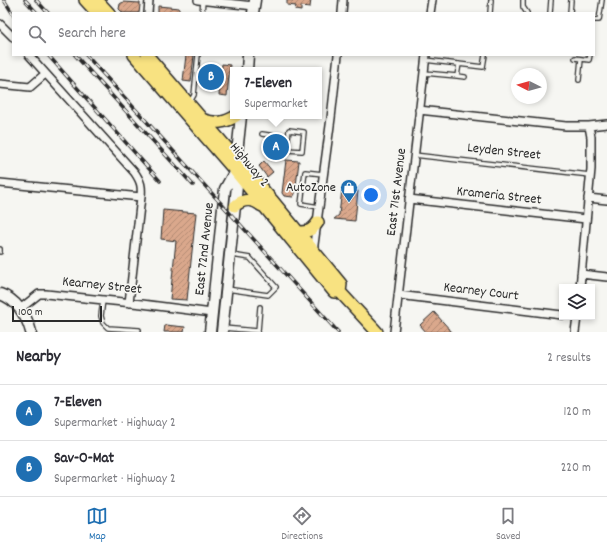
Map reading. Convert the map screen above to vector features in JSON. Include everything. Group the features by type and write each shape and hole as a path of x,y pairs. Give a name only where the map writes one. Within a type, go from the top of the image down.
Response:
{"main road":[{"path":"85,0 96,12"},
{"path":"96,0 108,12"},
{"name":"Highway 2","path":"135,56 235,171 334,292 340,292 377,332"},
{"name":"Highway 2","path":"148,56 314,250 341,284 340,292"},
{"path":"246,67 248,56"},
{"path":"204,120 212,123 221,123 231,119"},
{"name":"East 72nd Avenue","path":"222,330 237,186 235,171 241,119"},
{"name":"East 72nd Avenue","path":"210,332 225,189 235,171"},
{"path":"235,206 243,201 250,200 258,203 266,209"},
{"path":"298,232 308,231 314,228 318,222"},
{"path":"0,294 5,295 20,309 27,319 31,332"}],"street":[{"path":"148,12 149,0"},
{"path":"200,0 254,6"},
{"path":"342,12 343,0"},
{"path":"430,12 432,0"},
{"path":"0,24 12,36"},
{"path":"30,56 133,171 141,184 141,197 129,303"},
{"path":"311,264 318,222 338,56"},
{"name":"East 71st Avenue","path":"394,332 426,58"},
{"path":"0,84 30,87 45,74"},
{"path":"420,110 566,126 607,124"},
{"path":"580,284 590,175 591,142 589,126"},
{"path":"0,183 141,197"},
{"path":"588,198 607,200"},
{"name":"Krameria Street","path":"409,199 586,218"},
{"path":"581,274 607,277"},
{"name":"Kearney Street","path":"20,309 40,294 46,294 212,313"},
{"name":"Kearney Court","path":"398,296 559,315"},
{"path":"575,332 577,320"}],"lane":[{"path":"200,0 202,12"},
{"path":"490,12 491,0"},
{"path":"523,0 523,7 526,12"},
{"path":"550,12 551,0"},
{"path":"570,12 572,0"},
{"path":"595,20 600,20 602,0"},
{"path":"189,103 194,95 198,56"},
{"path":"426,58 482,67 485,56"},
{"path":"574,58 589,60 590,56"},
{"path":"579,80 581,59"},
{"path":"457,76 459,64"},
{"path":"424,73 465,77"},
{"path":"289,130 304,132 302,151 287,150 288,138 289,130"},
{"path":"262,134 288,138"},
{"name":"Leyden Street","path":"414,155 590,175"},
{"path":"319,207 301,204 305,172 324,172"},
{"path":"226,288 268,295 276,287 250,258 230,255"},
{"path":"103,300 101,316 103,323 108,328 139,330"},
{"path":"222,330 258,331 260,307"}],"building":[{"path":"287,0 311,0 310,7 301,6 301,11 295,10 296,6 287,5"},
{"path":"123,2 140,3 139,12 122,12 119,9 120,4"},
{"path":"158,6 179,8 179,12 158,12"},
{"path":"186,56 194,56 191,82 183,81"},
{"path":"222,64 230,65 227,96 219,95"},
{"path":"268,140 284,142 284,154 266,151"},
{"path":"286,160 299,161 295,194 293,197 284,196 282,193"},
{"path":"264,161 273,172 267,177 259,166"},
{"name":"AutoZone","path":"342,189 358,191 355,221 334,219 339,215"},
{"path":"163,210 196,213 187,300 170,299 176,241 161,239"},
{"path":"434,312 452,332 426,332 420,325"},
{"path":"165,325 185,327 184,332 164,332"}],"railway":[{"path":"4,0 12,12"},
{"path":"25,0 36,12"},
{"path":"36,0 47,12"},
{"path":"49,56 160,181"},
{"path":"76,56 193,185"},
{"path":"87,56 338,332"}],"place":[{"name":"Sav-O-Mat","path":"211,77"},
{"name":"7-Eleven","path":"276,147"},
{"name":"AutoZone","path":"349,203"}]}
